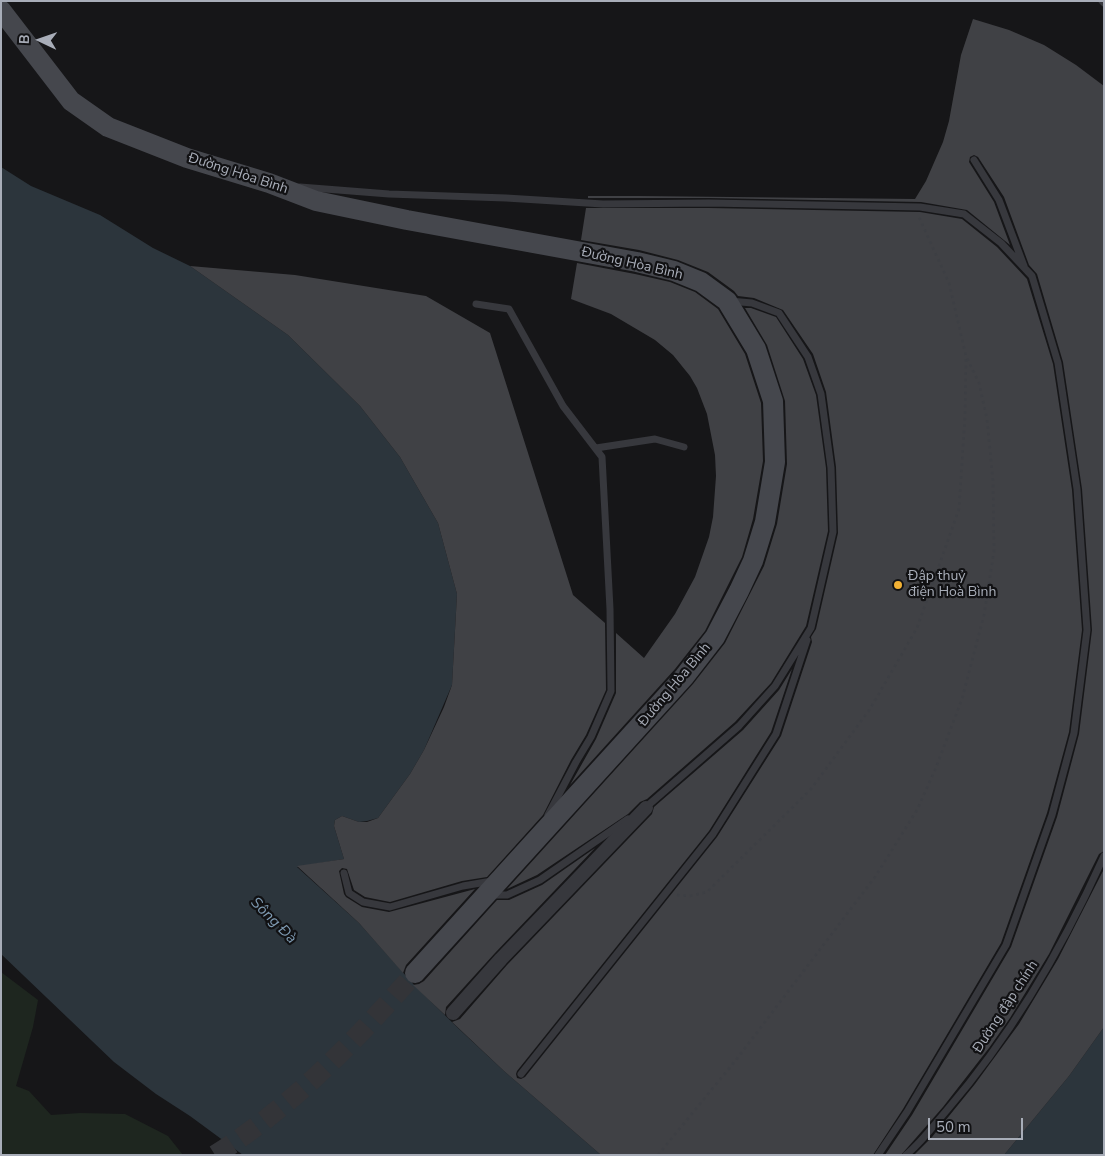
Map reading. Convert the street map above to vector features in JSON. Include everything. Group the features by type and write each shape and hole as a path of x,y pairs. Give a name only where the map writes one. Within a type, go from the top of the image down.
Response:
{"main road":[{"name":"Đường Hòa Bình","path":"1,10 71,101 108,126 187,158 269,183 316,201 407,220 636,262 674,271 701,282 727,301 756,349 773,401 775,462 765,522 753,562 740,591 715,637 684,677 415,973"}],"street":[{"path":"453,1013 501,959 646,808"}],"lane":[{"path":"974,160 999,200 1025,269"},
{"path":"269,183 332,190 603,204 709,203 914,207 964,214 1001,243 1032,276 1058,363 1078,488 1088,630 1074,732 1052,815 1006,944 907,1112 878,1155"},
{"path":"520,1074 713,834 776,734 811,628 833,532 831,468 822,394 808,358 779,313 752,303 727,301"},
{"path":"476,304 510,309 514,320 535,353 563,406 602,457 610,609 611,691 592,737 576,762 536,840"},
{"path":"596,448 655,439 684,447"},
{"path":"486,895 507,895 540,880 598,838 646,808 739,726 775,686 811,628"},
{"name":"Đường đập chính","path":"906,1155 975,1078 1029,997 1080,909 1104,856"},
{"path":"344,873 349,893 363,902 390,907 463,886 500,880"}],"path":[{"path":"658,1155 736,1060 875,877 917,810 936,770 962,700 984,615 994,551 993,481 987,419 979,383 966,356 949,283 914,207"},
{"path":"666,893 690,896 707,892 811,789 870,709 917,628 959,508 966,416 966,356"}],"shaded area":[{"path":"1,972 38,1000 33,1027 16,1086 29,1091 51,1115 80,1113 125,1114 168,1136 183,1155 1,1155"}],"water":[{"name":"Sông Đà","path":"1,167 31,186 100,215 153,248 190,266 288,335 360,406 400,457 438,523 457,594 452,685 424,750 410,774 378,818 359,822 342,816 335,820 334,826 344,859 297,867 359,923 415,986 459,1029 504,1071 601,1155 243,1155 114,1062 1,954"},
{"path":"1104,1027 1104,1155 1004,1155 1069,1076"}],"building":[{"path":"973,19 1009,30 1044,45 1076,65 1104,86 1104,851 1099,854 1049,954 1010,1018 989,1048 943,1107 901,1155 885,1155 912,1115 1011,947 1057,817 1079,734 1092,630 1082,489 1063,362 1037,274 1029,265 1004,197 978,157 974,155 970,157 969,162 994,202 1010,245 967,210 921,202 588,198 588,196 915,199 926,181 943,142 949,121 961,55"},
{"path":"586,208 920,212 962,219 997,247 1027,279 1053,364 1072,490 1082,630 1069,732 1047,813 1001,943 903,1109 873,1155 601,1155 504,1071 452,1022 460,1019 507,965 652,814 654,807 743,730 779,690 792,669 771,732 709,831 517,1071 517,1078 525,1077 717,837 781,736 812,642 811,637 816,629 838,533 836,467 826,392 813,354 783,310 754,298 738,296 708,272 678,260 639,250 581,240"},
{"path":"577,263 670,282 695,292 718,309 745,354 761,403 763,461 753,519 742,557 705,631 675,669 570,785 596,739 616,693 616,633 644,658 675,614 695,577 709,537 713,517 716,476 715,455 707,414 690,376 673,355 655,340 611,314 571,299"},
{"path":"190,266 295,275 426,296 490,333 573,595 605,623 606,690 586,735 543,815 487,877 462,881 390,902 365,897 354,890 347,869 342,868 339,871 346,897 362,907 389,912 475,889 406,965 403,973 359,923 297,866 344,859 334,826 335,820 342,816 359,822 367,822 378,818 410,774 424,750 444,707 452,685 457,594 438,523 400,457 360,406 288,335"},
{"path":"745,308 751,308 776,317 803,359 816,395 826,468 828,531 806,626 771,683 735,722 628,814 537,875 507,889 693,684 725,643 764,566 777,524 787,464 785,401 767,345"},
{"path":"595,848 446,1007 445,1015 413,985 424,981 497,900 509,900 542,885"},
{"path":"1104,869 1104,1027 1069,1076 1004,1155 914,1155 932,1137 975,1084 1019,1024 1058,959"}],"tunnel":[{"path":"215,1155 244,1136 297,1094 369,1024 415,973"}],"place":[{"name":"Đập thuỷ điện Hoà Bình","path":"898,585"}]}
